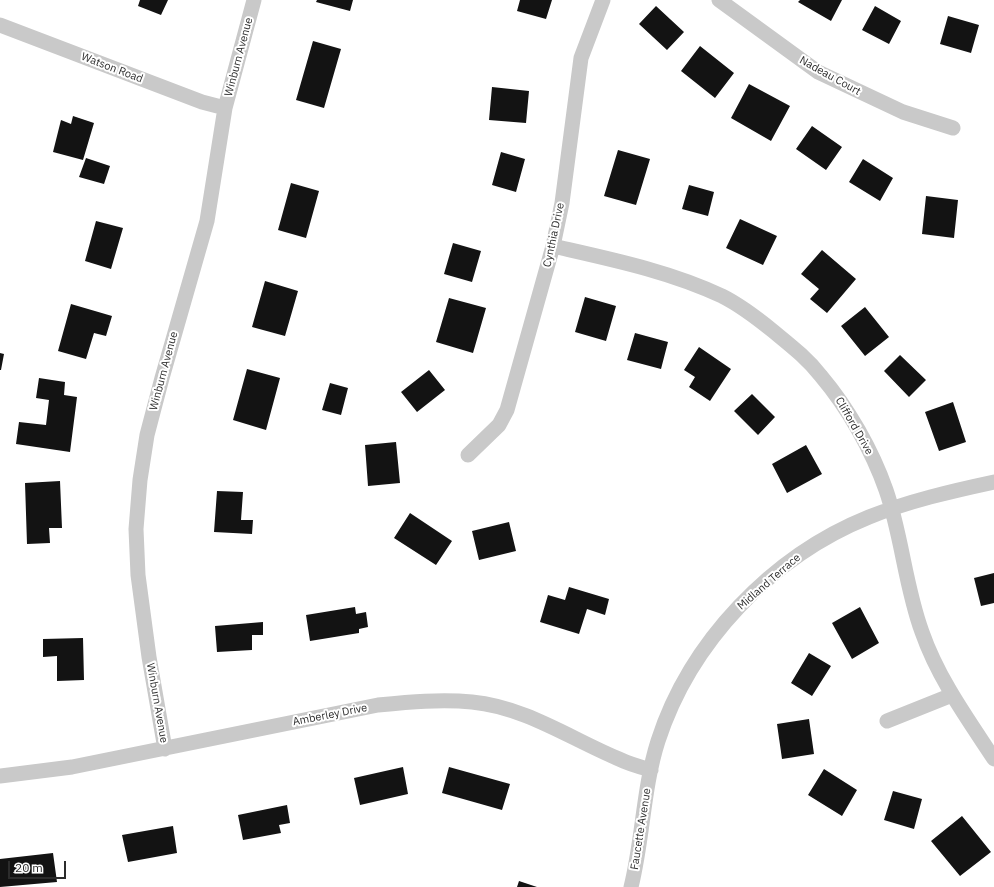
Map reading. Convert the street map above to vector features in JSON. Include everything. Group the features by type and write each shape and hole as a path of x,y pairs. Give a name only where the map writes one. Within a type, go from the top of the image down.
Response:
{"street":[{"name":"Winburn Avenue","path":"165,749 149,657 138,575 136,522 147,435 208,221 225,108 254,0"},
{"name":"Cynthia Drive","path":"468,455 499,425 507,410 553,246 562,203 581,58 603,0"},
{"name":"Nadeau Court","path":"719,0 818,72 903,112 953,128"},
{"name":"Watson Road","path":"0,25 202,102 225,108"},
{"name":"Clifford Drive","path":"553,246 654,270 681,279 722,296 757,318 801,354 821,375 838,398 858,431 886,490 913,602 922,632 933,659 952,695 994,759"},
{"name":"Midland Terrace","path":"651,770 664,721 680,688 715,634 741,605 791,561 816,544 862,520 921,499 994,482"},
{"path":"887,721 952,695"},
{"name":"Amberley Drive","path":"0,776 72,767 378,705 422,701 473,702 516,713 558,729 619,759 651,770"},
{"name":"Faucette Avenue","path":"631,887 651,770"}],"building":[{"path":"140,0 168,0 161,15 138,6"},
{"path":"317,0 353,0 350,11 316,2"},
{"path":"520,0 552,0 546,19 517,11"},
{"path":"800,0 842,0 831,21 798,2"},
{"path":"656,6 684,32 667,50 639,24"},
{"path":"875,6 901,21 889,44 862,30"},
{"path":"948,16 979,25 971,53 940,44"},
{"path":"313,41 341,49 324,108 296,100"},
{"path":"700,46 734,73 715,98 681,71"},
{"path":"749,84 790,106 771,141 731,118"},
{"path":"492,87 529,91 526,123 489,120"},
{"path":"73,116 94,123 83,160 53,152 61,120 71,124"},
{"path":"812,126 842,147 826,170 796,149"},
{"path":"618,150 650,159 636,205 604,196"},
{"path":"501,152 525,159 516,192 492,185"},
{"path":"86,158 110,166 104,184 79,177"},
{"path":"863,159 893,178 880,201 849,182"},
{"path":"291,183 319,191 306,238 278,230"},
{"path":"689,185 714,192 708,216 682,209"},
{"path":"926,196 958,200 954,238 922,234"},
{"path":"740,219 777,236 763,265 726,248"},
{"path":"96,221 123,228 111,269 85,261"},
{"path":"453,243 481,251 472,282 444,274"},
{"path":"822,250 856,279 827,313 810,299 819,289 801,274"},
{"path":"265,281 298,291 285,336 252,327"},
{"path":"585,297 616,306 606,341 575,332"},
{"path":"449,298 486,308 473,353 436,342"},
{"path":"71,304 112,316 106,336 94,333 86,359 58,351"},
{"path":"865,307 889,337 865,356 841,326"},
{"path":"635,333 668,342 661,369 627,360"},
{"path":"699,347 731,369 710,401 689,387 695,377 684,370"},
{"path":"0,353 4,354 1,370 0,370"},
{"path":"900,355 926,380 909,397 884,371"},
{"path":"247,369 280,378 266,430 233,420"},
{"path":"429,370 445,390 417,412 401,392"},
{"path":"39,378 65,382 64,395 77,397 70,452 16,444 19,422 46,425 49,400 36,398"},
{"path":"330,383 348,388 341,415 322,410"},
{"path":"752,394 775,417 758,435 734,411"},
{"path":"953,402 966,442 939,451 925,412"},
{"path":"396,442 400,483 368,486 365,445"},
{"path":"806,445 822,474 787,493 772,464"},
{"path":"60,481 62,528 49,528 50,543 27,544 25,483"},
{"path":"217,491 243,492 241,520 253,520 252,534 214,532"},
{"path":"410,513 452,541 436,565 394,538"},
{"path":"509,522 516,551 479,560 472,531"},
{"path":"994,573 994,603 981,606 974,578"},
{"path":"569,587 609,599 605,615 587,609 579,634 540,622 548,595 565,600"},
{"path":"355,607 356,614 366,612 368,627 359,629 359,633 310,641 306,615"},
{"path":"860,607 879,643 852,659 832,623"},
{"path":"263,622 263,635 252,635 252,650 217,652 215,626"},
{"path":"83,638 84,680 57,681 57,656 43,657 43,639"},
{"path":"809,653 831,666 812,696 791,683"},
{"path":"809,719 814,754 782,759 777,724"},
{"path":"403,767 408,794 360,805 354,778"},
{"path":"449,767 510,784 502,810 442,793"},
{"path":"824,769 857,790 842,816 808,795"},
{"path":"893,791 922,799 914,829 884,820"},
{"path":"287,805 290,823 279,825 281,833 243,840 238,815"},
{"path":"962,816 991,852 960,876 931,841"},
{"path":"173,826 177,853 128,862 122,835"},
{"path":"53,853 57,882 0,887 0,859"},
{"path":"519,881 537,887 517,887"}]}
